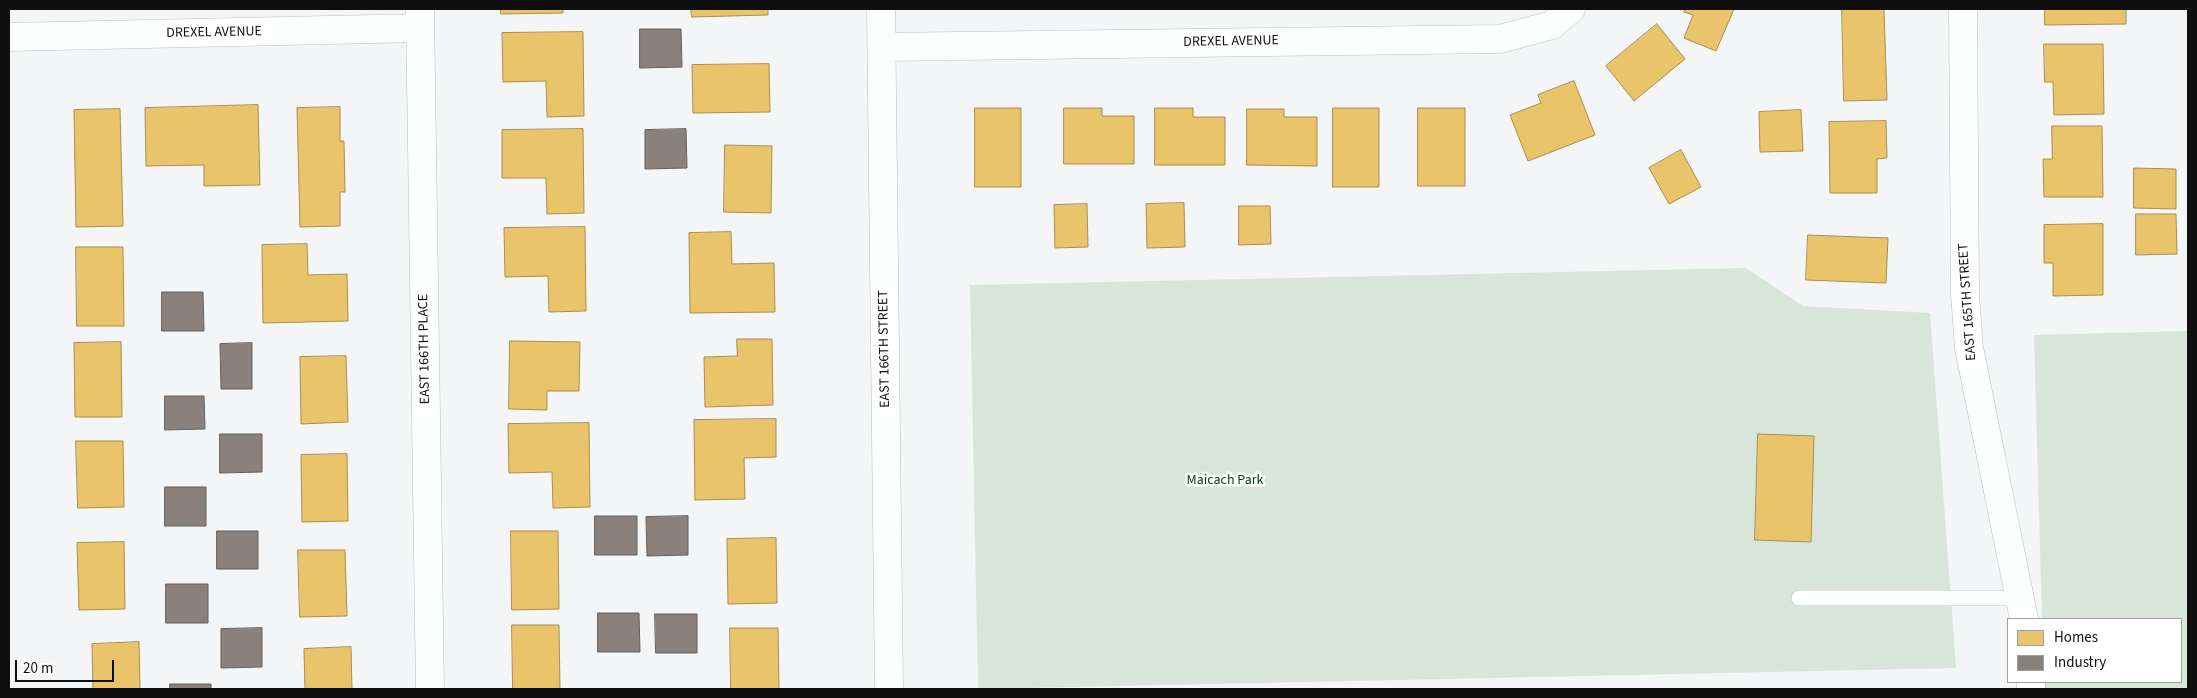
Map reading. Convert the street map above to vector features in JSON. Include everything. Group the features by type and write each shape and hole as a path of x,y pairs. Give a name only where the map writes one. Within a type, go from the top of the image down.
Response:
{"street":[{"name":"EAST 166TH STREET","path":"881,9 889,689"},
{"name":"DREXEL AVENUE","path":"882,47 1500,39 1552,25 1572,9"},
{"name":"EAST 165TH STREET","path":"1963,9 1964,276 1969,348 2022,609"},
{"name":"DREXEL AVENUE","path":"9,37 420,18"},
{"name":"EAST 166TH PLACE","path":"420,18 430,689"}],"lane":[{"path":"1799,598 2022,609"}],"green space":[{"name":"Maicach Park","path":"1746,268 1803,306 1930,313 1956,668 978,689 970,285"},
{"path":"2188,331 2188,689 2044,689 2044,683 2182,683 2182,618 2042,618 2034,335"}],"building: Homes":[{"path":"501,9 563,9 563,13 501,14"},
{"path":"691,9 768,9 768,15 692,17"},
{"path":"1686,9 1734,9 1716,51 1684,38 1693,15 1684,12"},
{"path":"1842,9 1884,9 1887,100 1844,101"},
{"path":"2045,9 2126,9 2126,24 2045,25"},
{"path":"1657,24 1685,59 1634,101 1606,66"},
{"path":"583,32 584,116 547,117 546,81 503,82 502,33"},
{"path":"2044,44 2103,44 2104,114 2054,115 2053,82 2045,82"},
{"path":"769,64 770,112 693,113 692,65"},
{"path":"1574,81 1595,135 1528,161 1510,115 1541,103 1538,95"},
{"path":"258,105 260,185 204,186 204,165 146,166 145,108"},
{"path":"340,107 340,141 344,141 345,192 340,192 340,226 300,227 297,108"},
{"path":"975,108 1021,108 1021,187 975,187"},
{"path":"1064,108 1102,108 1102,116 1134,116 1134,164 1064,164"},
{"path":"1155,108 1193,108 1193,117 1225,117 1225,165 1155,165"},
{"path":"1333,108 1379,108 1379,187 1333,187"},
{"path":"1418,108 1465,108 1465,186 1418,186"},
{"path":"120,109 123,226 76,227 74,110"},
{"path":"1247,109 1284,109 1284,117 1317,117 1317,166 1247,165"},
{"path":"1801,110 1803,151 1760,152 1759,112"},
{"path":"1886,121 1887,158 1877,159 1877,193 1830,193 1829,122"},
{"path":"2052,126 2102,126 2103,197 2044,197 2043,159 2052,159"},
{"path":"583,129 584,213 547,214 546,178 502,178 502,130"},
{"path":"725,145 772,146 771,213 724,212"},
{"path":"1681,150 1701,187 1669,204 1649,168"},
{"path":"2134,168 2176,169 2176,209 2134,208"},
{"path":"1184,203 1185,247 1147,248 1146,204"},
{"path":"1087,204 1088,247 1055,248 1054,205"},
{"path":"1239,206 1270,206 1271,244 1239,245"},
{"path":"2136,214 2176,214 2177,254 2136,255"},
{"path":"2103,224 2103,295 2053,296 2053,263 2044,263 2044,225"},
{"path":"585,227 586,311 549,312 548,276 505,277 504,228"},
{"path":"731,232 732,264 774,263 775,312 690,313 689,233"},
{"path":"1808,235 1888,238 1886,283 1806,280"},
{"path":"307,244 308,275 347,274 348,321 263,323 262,245"},
{"path":"76,247 123,247 124,326 77,326"},
{"path":"737,339 772,339 773,405 705,407 704,357 737,356"},
{"path":"510,341 580,342 579,391 547,391 547,410 509,409"},
{"path":"121,342 122,417 75,417 74,343"},
{"path":"346,356 348,422 301,424 300,357"},
{"path":"776,419 776,457 744,458 745,499 695,500 694,420"},
{"path":"589,423 590,507 553,508 552,472 509,473 508,424"},
{"path":"1758,434 1814,436 1811,542 1755,540"},
{"path":"76,441 123,441 124,507 78,508"},
{"path":"347,454 348,521 302,522 301,455"},
{"path":"511,531 558,531 559,609 512,610"},
{"path":"776,538 777,603 728,604 727,539"},
{"path":"124,542 125,609 79,610 77,543"},
{"path":"298,550 345,550 347,616 300,617"},
{"path":"512,625 559,625 560,689 513,689"},
{"path":"730,628 778,628 779,689 731,689"},
{"path":"139,642 140,689 93,689 92,644"},
{"path":"351,647 352,689 305,689 304,649"}],"building: Industry":[{"path":"640,29 681,29 682,67 640,68"},
{"path":"686,129 687,168 645,169 645,130"},
{"path":"162,292 203,292 204,331 162,331"},
{"path":"252,343 252,389 221,389 220,344"},
{"path":"165,396 204,396 205,429 165,430"},
{"path":"220,434 262,434 262,472 220,473"},
{"path":"165,487 206,487 206,526 165,526"},
{"path":"595,516 637,516 637,555 595,555"},
{"path":"688,516 688,555 647,556 646,517"},
{"path":"217,531 258,531 258,569 217,569"},
{"path":"166,584 208,584 208,623 166,623"},
{"path":"598,613 639,613 640,652 598,652"},
{"path":"655,614 697,614 697,653 656,653"},
{"path":"262,628 262,667 221,668 221,629"},
{"path":"170,684 211,684 211,689 170,689"}]}
